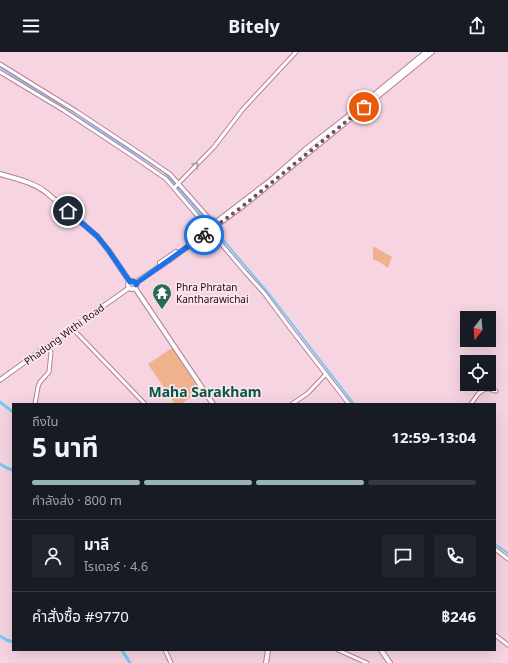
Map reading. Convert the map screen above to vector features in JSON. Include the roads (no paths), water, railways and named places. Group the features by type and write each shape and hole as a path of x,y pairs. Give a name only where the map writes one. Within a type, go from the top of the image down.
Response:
{"main road":[{"path":"286,169 307,148 426,52"},
{"path":"129,288 128,285 134,284 137,280 211,228 432,52"},
{"path":"0,174 41,188 97,236 134,284 212,403"},
{"name":"Phadung Withi Road","path":"0,380 129,288"},
{"path":"266,663 268,651"},
{"path":"382,651 390,663"}],"street":[{"path":"174,188 214,147 242,110 296,52"},
{"path":"0,64 67,105 170,174 191,198 211,228"},
{"path":"0,72 63,110 166,179 211,228 264,293 348,403"},
{"path":"63,110 67,105"},
{"path":"187,203 191,198"},
{"path":"72,328 145,403"},
{"path":"35,403 40,382 49,372 51,352 48,346"},
{"path":"293,403 308,393 326,374"},
{"path":"472,403 478,394 483,391"},
{"path":"496,550 508,559"},
{"path":"496,636 508,645"},
{"path":"165,651 171,663"},
{"path":"340,651 367,663"}],"waterway":[{"path":"0,67 164,172 270,295 353,403"},
{"path":"0,402 12,411"},
{"path":"0,464 12,470"},
{"path":"496,545 508,553"},
{"path":"0,636 12,642"},
{"path":"123,651 130,663"}],"place":[{"name":"Phra Phratan Kantharawichai","path":"162,310"}],"district":[{"name":"Maha Sarakham","path":"205,391"}]}
